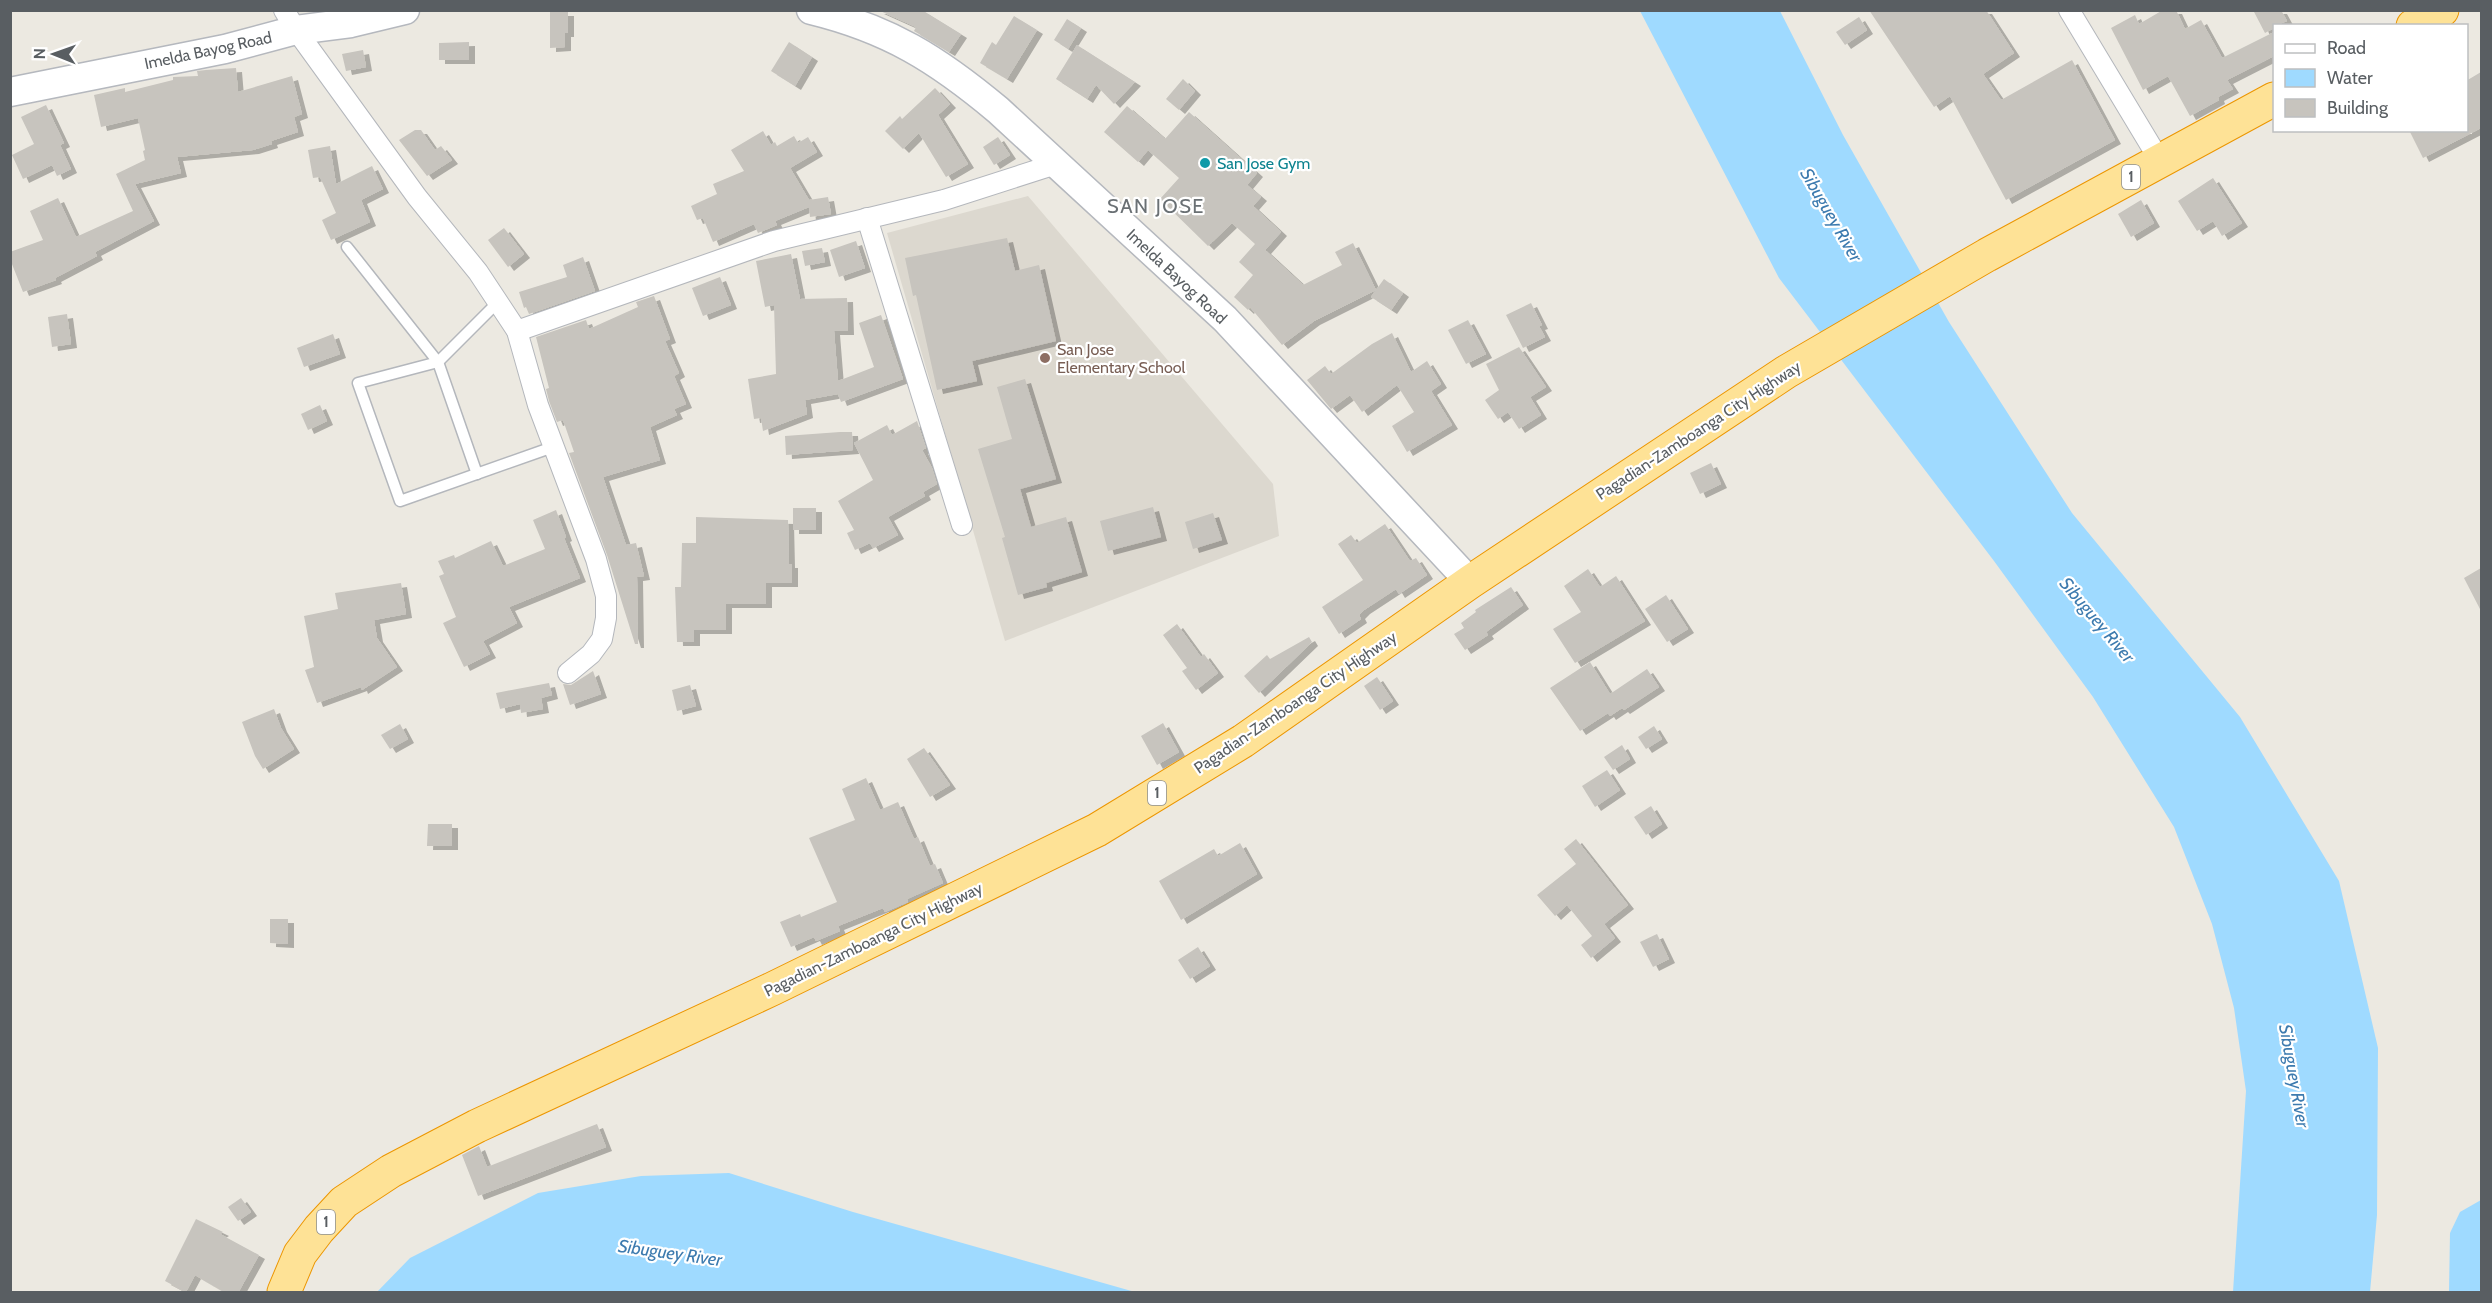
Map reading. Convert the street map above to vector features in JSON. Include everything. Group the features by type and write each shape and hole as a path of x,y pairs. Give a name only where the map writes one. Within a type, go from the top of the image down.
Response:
{"highway":[{"path":"2417,24 2442,10"},
{"name":"Pagadian-Zamboanga City Highway","path":"284,1293 300,1254 319,1229 344,1202 391,1171 477,1126 772,989 1097,830 1243,741 1470,582 1786,372 1987,255 2273,100"}],"main road":[{"name":"Imelda Bayog Road","path":"10,92 225,49 290,20 351,22 405,10"},
{"name":"Imelda Bayog Road","path":"811,10 877,30 930,59 965,82 998,110 1225,319 1470,582"}],"street":[{"path":"2069,10 2160,161"},
{"path":"290,20 417,197 478,272 517,331 554,447 596,559 606,596 606,618 602,639 591,654 568,673"},
{"path":"517,331 774,241 945,200 1056,164"},
{"path":"867,218 962,525"}],"lane":[{"path":"347,248 438,362 477,474"},
{"path":"497,303 438,362 358,383 400,501 554,447"}],"shaded area":[{"name":"San Jose Elementary School","path":"1028,196 1273,484 1279,536 1005,641 887,233"}],"water":[{"name":"Sibuguey River","path":"1640,11 1780,11 1843,135 1949,322 2072,513 2240,717 2339,881 2378,1048 2377,1215 2370,1292 2233,1292 2246,1091 2234,1008 2212,924 2174,827 2093,697 1994,561 1779,278"},
{"name":"Sibuguey River","path":"729,1173 853,1212 1135,1292 377,1292 410,1258 538,1193 641,1176"},
{"path":"2481,1200 2481,1292 2449,1292 2450,1233 2460,1212"}],"building":[{"path":"878,10 922,10 961,34 949,52 914,31 916,27"},
{"path":"1869,10 1986,10 2014,53 1983,74 2001,100 2072,60 2115,140 2006,200 1950,96 1934,107"},
{"path":"2163,10 2176,10 2185,29 2201,20 2222,58 2273,32 2273,57 2227,80 2233,89 2218,97 2219,100 2190,116 2168,76 2143,90 2111,28 2135,15 2139,24"},
{"path":"2253,10 2281,10 2287,21 2273,24 2273,29 2265,33"},
{"path":"550,12 568,12 565,47 550,48"},
{"path":"1014,16 1037,30 1007,79 980,63 992,42 996,45"},
{"path":"1859,17 1867,30 1845,45 1836,32"},
{"path":"1067,19 1081,28 1068,49 1054,40"},
{"path":"469,42 469,60 439,60 439,43"},
{"path":"789,42 812,57 795,86 771,71"},
{"path":"1077,45 1135,82 1114,104 1096,85 1087,99 1056,79"},
{"path":"363,50 366,67 346,71 342,54"},
{"path":"236,68 238,92 292,76 302,114 294,117 298,132 253,150 177,157 181,173 135,184 154,221 95,252 97,256 55,278 56,280 23,292 10,259 10,252 43,240 30,211 58,198 76,237 133,211 116,174 145,160 138,118 101,127 94,95 125,88 125,92 173,80 173,77 198,76 197,71"},
{"path":"2481,72 2481,128 2423,158 2410,132 2468,132 2468,80"},
{"path":"1183,79 1195,91 1179,110 1166,99"},
{"path":"935,88 950,104 938,115 968,164 946,177 919,133 903,149 885,131 900,116 902,119"},
{"path":"46,105 64,143 60,145 71,169 57,176 52,165 23,179 12,155 34,144 21,117"},
{"path":"1127,106 1165,139 1189,112 1257,173 1247,185 1261,197 1253,206 1281,232 1265,250 1303,285 1342,265 1335,252 1353,243 1376,290 1314,321 1282,345 1250,307 1248,310 1234,297 1253,275 1239,262 1255,244 1232,223 1208,246 1160,199 1179,178 1148,150 1138,162 1104,132"},
{"path":"415,130 421,130 435,150 441,146 452,160 427,176 399,140"},
{"path":"763,131 771,145 775,142 777,146 794,136 798,143 808,137 817,152 790,168 809,200 828,197 831,214 810,217 809,207 775,221 777,225 758,233 754,224 713,242 703,218 697,220 691,206 717,194 713,184 744,171 731,150"},
{"path":"998,137 1010,155 994,165 983,147"},
{"path":"330,146 336,184 372,166 383,189 361,200 370,222 331,240 322,220 336,213 320,177 313,178 308,150"},
{"path":"2213,178 2242,223 2222,236 2213,221 2197,231 2178,201"},
{"path":"2141,200 2154,223 2131,237 2118,214"},
{"path":"504,228 524,254 508,267 488,240"},
{"path":"1007,238 1015,271 1039,265 1056,341 972,361 977,381 937,390 916,295 913,296 905,258"},
{"path":"856,241 865,268 839,277 830,250"},
{"path":"822,248 825,262 805,266 802,251"},
{"path":"791,254 800,299 847,298 848,331 834,331 838,381 874,367 859,323 881,315 903,379 841,402 838,394 805,400 807,414 763,431 761,418 754,419 748,379 776,374 774,305 765,307 756,261"},
{"path":"583,257 595,291 529,314 526,307 524,308 519,292 567,277 563,265"},
{"path":"720,277 731,305 703,316 692,288"},
{"path":"1384,279 1403,293 1391,310 1371,297"},
{"path":"654,296 670,339 665,341 679,373 674,376 686,404 674,409 677,415 650,427 660,460 603,477 626,545 636,543 644,576 637,577 638,644 635,644 607,555 569,453 574,452 563,420 557,422 549,401 546,389 549,388 536,337 586,320 589,329 638,307 636,302"},
{"path":"1531,303 1545,337 1523,348 1506,315"},
{"path":"67,314 71,344 52,347 48,317"},
{"path":"1468,320 1486,354 1466,364 1448,330"},
{"path":"1392,333 1411,372 1427,361 1441,384 1431,391 1452,425 1407,452 1392,426 1414,412 1397,385 1362,412 1350,395 1331,409 1307,380 1325,366 1331,374 1372,344"},
{"path":"333,334 340,354 304,367 297,348"},
{"path":"1519,347 1546,387 1530,397 1541,415 1519,429 1508,412 1498,419 1485,400 1499,390 1486,364"},
{"path":"1025,379 1056,479 1020,489 1031,527 1066,517 1082,572 1046,583 1047,587 1018,595 1002,538 1005,537 978,449 1012,439 997,387"},
{"path":"320,405 327,421 308,430 301,414"},
{"path":"917,421 926,448 922,450 932,468 937,484 923,492 925,496 888,517 898,535 873,548 870,543 855,550 847,533 854,530 838,501 873,480 854,443 887,425 892,435"},
{"path":"852,432 853,450 786,455 785,436"},
{"path":"1711,463 1721,484 1700,494 1690,473"},
{"path":"1153,507 1161,537 1108,551 1100,521"},
{"path":"793,508 816,508 816,530 793,530"},
{"path":"556,510 580,578 509,607 517,623 483,641 490,654 464,667 443,623 456,617 439,576 444,574 438,561 454,555 455,558 491,541 503,566 545,549 533,520"},
{"path":"1213,513 1222,540 1193,549 1185,522"},
{"path":"696,517 788,520 792,583 766,583 766,604 726,604 726,630 694,630 694,642 677,642 675,587 681,587 682,543 696,543"},
{"path":"1385,524 1410,561 1416,558 1427,575 1399,594 1396,589 1364,610 1359,615 1361,619 1339,634 1322,607 1363,580 1338,544 1351,535 1357,543"},
{"path":"2481,568 2481,611 2464,578"},
{"path":"1588,569 1600,587 1616,576 1645,621 1575,663 1553,629 1581,612 1564,586"},
{"path":"401,583 406,614 374,620 377,638 397,667 362,690 361,687 317,703 305,670 314,667 304,616 338,609 335,593"},
{"path":"1511,587 1523,605 1486,632 1488,635 1465,650 1454,634 1464,628 1461,623 1476,612 1475,610"},
{"path":"1666,595 1688,629 1667,642 1645,609"},
{"path":"1177,624 1201,657 1204,654 1218,673 1196,690 1182,671 1187,668 1163,635"},
{"path":"1309,637 1312,642 1259,693 1244,676 1267,655 1270,659"},
{"path":"1590,662 1610,694 1647,669 1659,687 1624,710 1622,708 1610,716 1608,713 1580,731 1550,688"},
{"path":"593,671 601,694 570,705 563,684 571,685"},
{"path":"1377,677 1393,701 1380,710 1364,686"},
{"path":"549,683 552,695 541,698 543,709 521,713 520,704 500,709 496,693"},
{"path":"690,685 696,706 677,711 672,690"},
{"path":"274,709 281,728 294,749 263,769 255,756 242,722"},
{"path":"1163,723 1179,752 1157,765 1141,736"},
{"path":"400,724 408,739 390,749 381,735"},
{"path":"1654,726 1662,739 1646,749 1638,737"},
{"path":"1622,745 1630,759 1613,770 1604,757"},
{"path":"924,748 950,785 930,797 907,759"},
{"path":"1607,770 1620,790 1595,807 1582,786"},
{"path":"866,778 880,810 898,802 914,839 918,837 930,866 935,864 943,883 885,912 883,908 838,926 840,931 816,941 814,937 791,947 780,922 800,914 801,917 837,902 809,838 855,820 842,789"},
{"path":"1651,806 1662,824 1646,835 1634,817"},
{"path":"428,824 452,824 452,846 427,846"},
{"path":"1576,839 1628,905 1604,924 1615,938 1591,958 1581,945 1592,936 1567,905 1555,916 1537,895 1576,864 1564,849"},
{"path":"1240,843 1257,874 1181,920 1159,881 1214,849 1218,856"},
{"path":"270,919 288,919 288,944 270,943"},
{"path":"1657,934 1669,959 1653,967 1640,942"},
{"path":"1198,947 1210,966 1190,979 1178,960"},
{"path":"597,1124 606,1147 478,1196 462,1155 479,1146 487,1167"},
{"path":"241,1198 251,1212 238,1221 228,1207"},
{"path":"196,1219 223,1232 220,1234 259,1255 238,1293 226,1293 195,1275 186,1292 165,1281"}],"place":[{"name":"San Jose Gym","path":"1205,163"},
{"name":"San Jose Elementary School","path":"1045,358"}],"district":[{"name":"SAN JOSE","path":"1156,206"}]}
